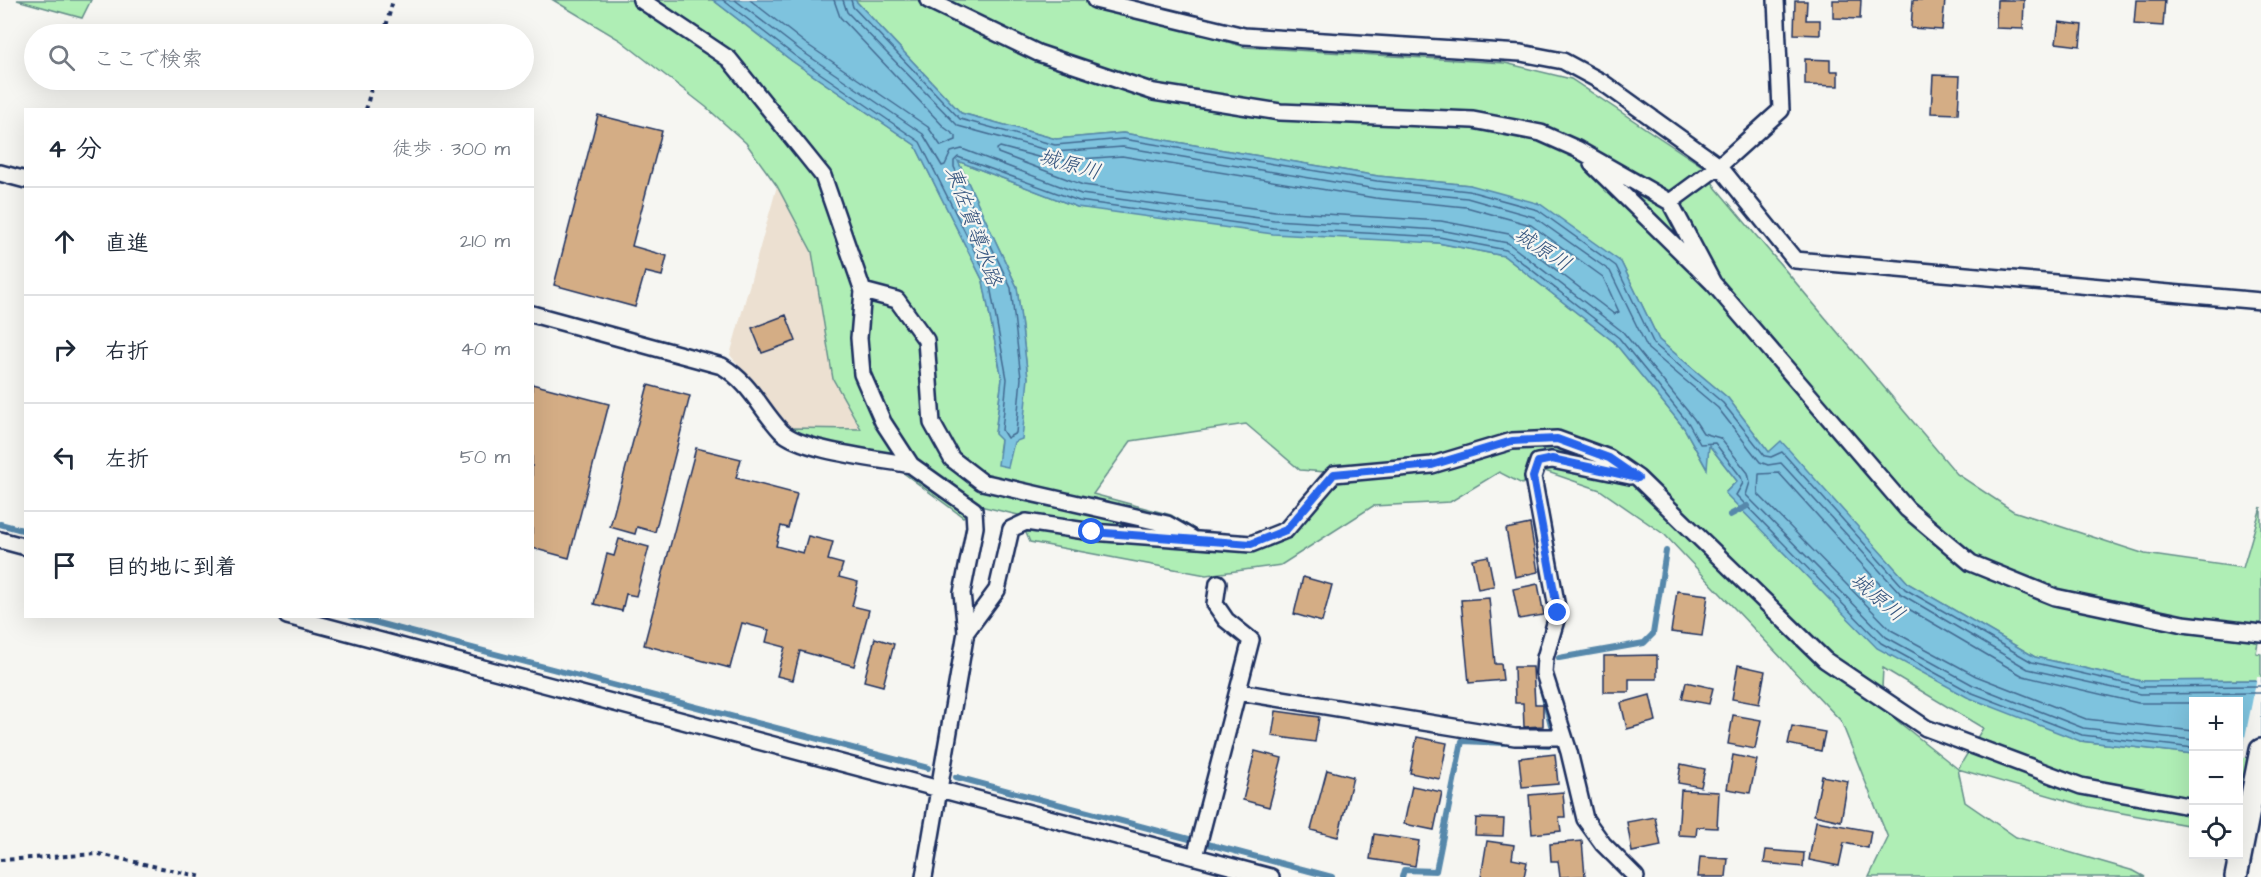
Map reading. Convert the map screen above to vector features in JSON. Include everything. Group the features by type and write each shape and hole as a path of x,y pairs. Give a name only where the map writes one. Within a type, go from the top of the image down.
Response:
{"main road":[{"path":"2236,877 2249,821 2261,750"}],"street":[{"path":"641,0 729,59 823,176 862,291 859,339 862,374 883,422 911,465 974,510 975,527 962,593 966,632 924,877"},
{"path":"928,0 1038,53 1154,92 1280,112 1473,120 1541,132 1577,149 1670,202 1713,283"},
{"path":"1095,0 1244,36 1521,53 1563,61 1602,82 1719,166 1795,260 2261,301"},
{"path":"1670,202 1719,166 1781,110 1776,0"},
{"path":"1577,149 1713,283 1907,509 1971,563 2055,597 2183,624 2261,633"},
{"path":"0,173 24,179"},
{"path":"862,291 897,300 926,340 932,423 951,459 982,482 1167,524 1197,542"},
{"path":"534,316 722,366 741,378 783,433 803,444 911,465"},
{"path":"966,632 997,590 1011,529 1026,522 1092,532 1197,542 1251,544 1286,530 1334,474 1432,465 1512,441 1557,439 1609,458 1638,478 1825,660 1926,728 2081,786 2189,806"},
{"path":"1636,877 1603,844 1585,819 1544,673 1545,658 1558,613 1533,477 1538,462 1552,459 1638,478"},
{"path":"0,540 24,546"},
{"path":"1196,857 1251,640 1226,620 1215,604 1218,582"},
{"path":"294,618 1271,877"},
{"path":"1239,692 1515,737 1563,737"}],"path":[{"path":"387,24 393,0"},
{"path":"366,108 371,90"},
{"path":"0,860 99,854 201,877"}],"shaded area":[{"path":"777,186 812,252 833,379 861,430 791,428 730,355"}],"green space":[{"path":"17,0 91,0 82,18"},
{"path":"553,0 713,0 792,61 915,145 983,281 1002,379 995,433 1001,439 999,452 1028,378 1017,287 958,161 1077,207 1438,243 1504,256 1614,342 1684,428 1706,468 1709,445 1737,481 1726,492 2080,741 2189,754 2189,825 2089,807 1958,769 1965,802 2016,837 2134,871 2145,877 1869,877 1888,838 1841,721 1665,535 1600,490 1545,471 1522,484 1499,472 1450,502 1373,506 1281,565 1206,575 1030,542 1018,515 976,505 963,517 898,469 790,447 791,428 861,429 833,379 812,252 777,186 746,143 706,107 620,40","holes":["1246,424 1300,470 1325,472 1278,527 1255,536 1201,533 1171,515 1093,494 1131,441","1883,668 1983,728 1958,769 1881,708"]},
{"path":"855,0 1085,0 1245,47 1505,63 1571,79 1702,166 1716,188 1957,474 2013,511 2145,554 2243,568 2261,507 2261,626 2256,653 2261,654 2261,680 2141,681 2035,657 1909,584 1781,442 1769,452 1728,398 1659,340 1621,262 1470,185 1378,176 1123,133 1056,139 961,113"},
{"path":"2261,753 2261,787 2243,784 2243,755"}],"water":[{"path":"713,0 855,0 961,113 1056,139 1123,133 1378,176 1470,185 1540,204 1621,262 1659,340 1728,398 1769,452 1781,441 1909,584 2035,657 2141,681 2261,680 2261,753 2243,755 2243,697 2189,697 2189,754 2080,741 1967,697 1877,648 1725,493 1737,481 1709,445 1707,469 1684,428 1614,342 1504,256 1438,243 1273,234 1077,207 958,161 1017,287 1028,378 1022,439 1014,442 1008,467 998,465 1001,440 995,434 1002,379 983,281 915,145 792,61"}],"pier":[{"path":"2257,677 2261,677 2261,756 2243,758"}],"building":[{"path":"1833,0 1861,0 1860,19 1833,18"},
{"path":"1913,0 1945,0 1942,30 1911,28"},
{"path":"1997,0 2024,0 2023,29 1996,28"},
{"path":"2136,0 2165,0 2163,26 2134,24"},
{"path":"1795,1 1807,1 1806,20 1820,20 1820,35 1794,34"},
{"path":"2059,22 2082,25 2080,46 2056,43"},
{"path":"1805,59 1830,60 1830,71 1838,71 1838,86 1805,85"},
{"path":"1933,75 1960,76 1958,114 1931,113"},
{"path":"598,115 662,131 632,246 667,256 662,276 645,272 635,307 554,285"},
{"path":"786,315 796,341 762,353 752,328"},
{"path":"534,385 609,404 569,558 534,549"},
{"path":"648,385 690,396 655,532 637,527 635,534 610,527"},
{"path":"696,448 741,459 736,478 797,494 788,528 781,526 776,546 803,553 808,536 833,542 828,560 843,564 839,577 858,582 852,606 869,610 854,666 800,651 793,680 777,676 785,647 766,642 769,630 742,623 730,668 644,645"},
{"path":"1530,524 1538,572 1515,577 1506,529"},
{"path":"619,539 649,547 636,596 626,594 622,611 594,604 607,554 614,556"},
{"path":"1488,556 1494,586 1478,589 1472,559"},
{"path":"1303,577 1332,585 1322,622 1294,614"},
{"path":"1538,584 1544,615 1519,619 1513,589"},
{"path":"1677,591 1708,595 1702,636 1671,632"},
{"path":"1489,598 1495,664 1501,664 1503,680 1469,683 1461,600"},
{"path":"875,638 894,644 883,686 864,681"},
{"path":"1657,655 1657,679 1629,679 1629,692 1604,692 1604,656"},
{"path":"1738,665 1765,671 1759,704 1732,699"},
{"path":"1514,667 1533,667 1535,704 1543,704 1543,726 1524,727 1523,703 1515,703"},
{"path":"1686,682 1713,688 1709,704 1682,699"},
{"path":"1650,695 1656,721 1627,729 1621,703"},
{"path":"1276,711 1319,717 1315,742 1272,736"},
{"path":"1733,715 1761,720 1755,749 1728,744"},
{"path":"1792,726 1825,732 1821,751 1788,744"},
{"path":"1417,737 1447,743 1440,779 1410,773"},
{"path":"1255,751 1282,758 1269,807 1243,800"},
{"path":"1555,754 1558,784 1522,787 1519,758"},
{"path":"1733,755 1757,760 1750,793 1727,789"},
{"path":"1681,764 1705,769 1701,787 1678,783"},
{"path":"1327,770 1353,777 1338,837 1311,830"},
{"path":"1822,776 1848,781 1841,821 1814,815"},
{"path":"1412,786 1442,792 1434,830 1404,824"},
{"path":"1681,790 1719,792 1717,828 1697,827 1696,836 1678,835"},
{"path":"1563,792 1565,817 1559,817 1561,831 1532,834 1529,795"},
{"path":"1655,817 1661,846 1632,852 1627,822"},
{"path":"1476,818 1504,819 1503,836 1475,835"},
{"path":"1816,821 1871,831 1868,848 1844,843 1839,866 1809,860"},
{"path":"1374,834 1419,841 1415,866 1370,859"},
{"path":"1487,841 1514,845 1512,859 1527,862 1524,877 1481,877"},
{"path":"1582,841 1585,876 1560,877 1558,861 1551,861 1550,844"},
{"path":"1766,850 1804,853 1803,867 1764,863"},
{"path":"1700,857 1728,859 1726,877 1698,877"}],"waterway":[{"path":"1730,515 1747,506"},
{"path":"0,524 24,530"},
{"path":"1559,658 1644,643 1653,634 1666,551"},
{"path":"359,618 928,768"},
{"path":"1538,674 1551,725"},
{"path":"1402,877 1404,870 1436,871 1462,741 1548,745"},
{"path":"956,777 1332,877"}],"route":[{"path":"1092,532 1197,542 1251,544 1286,530 1334,474 1432,465 1512,441 1557,439 1609,458 1638,478 1552,459 1538,462 1533,477 1558,613"}],"water label":[{"name":"城原川","path":"1070,164"},
{"name":"東佐賀導水路","path":"974,226"},
{"name":"城原川","path":"1543,249"},
{"name":"城原川","path":"1878,597"}]}
